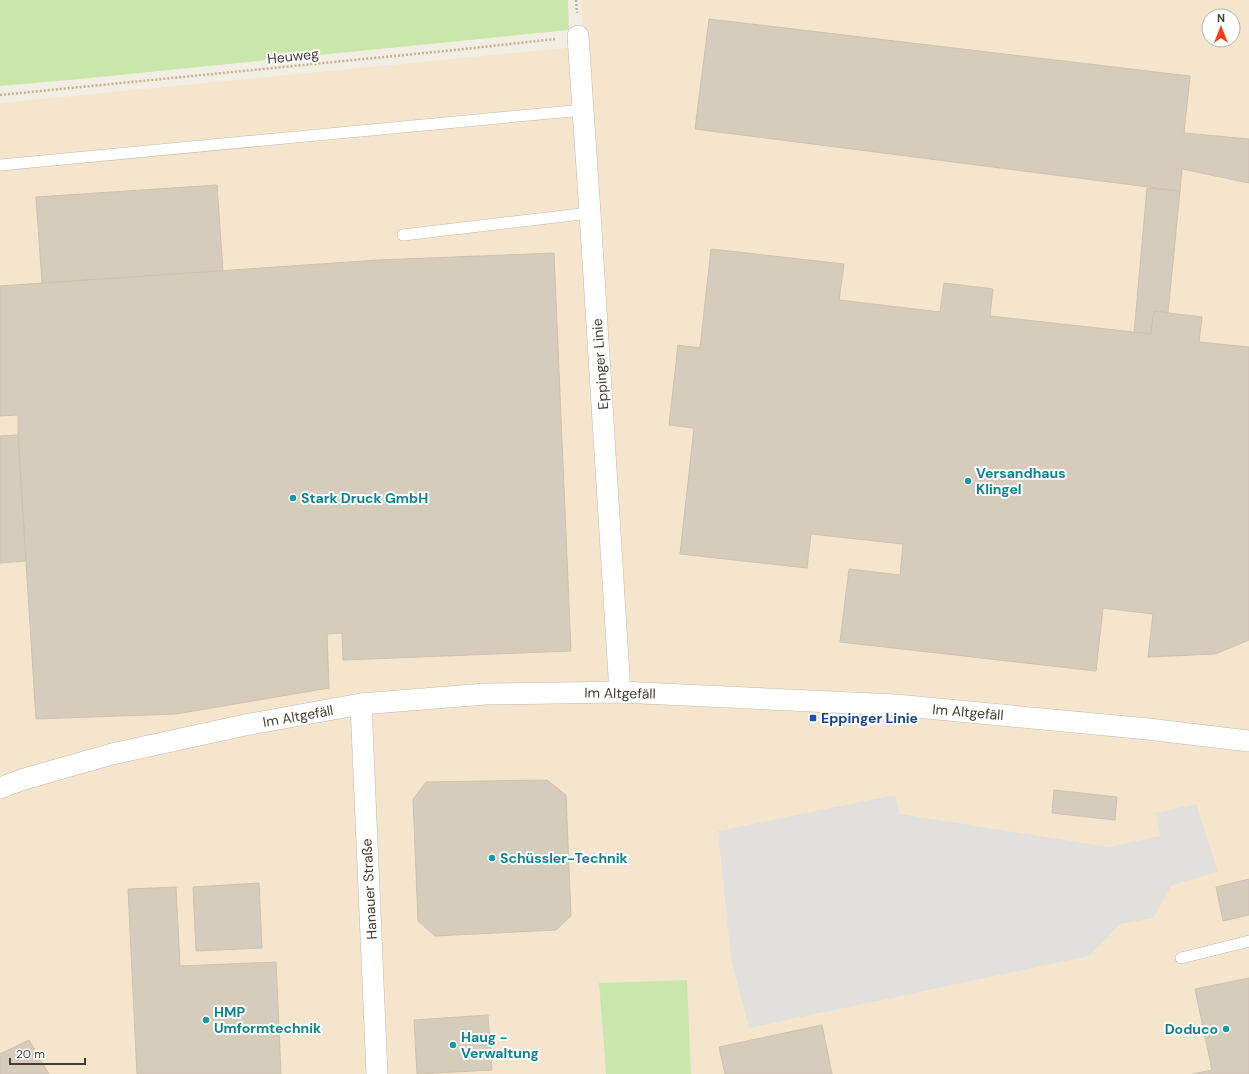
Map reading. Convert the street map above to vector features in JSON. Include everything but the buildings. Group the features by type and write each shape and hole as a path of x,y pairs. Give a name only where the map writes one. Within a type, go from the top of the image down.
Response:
{"street":[{"name":"Eppinger Linie","path":"578,36 620,692"},
{"name":"Im Altgefäll","path":"0,788 21,780 112,754 245,725 361,704 485,694 620,692 896,705 1148,729 1249,741"},
{"name":"Hanauer Straße","path":"361,704 377,1074"}],"lane":[{"path":"0,165 583,110"},
{"path":"403,235 590,213"},
{"path":"1181,958 1249,941"}],"path":[{"name":"Heuweg","path":"0,94 439,52 578,36"}],"shaded area":[{"path":"581,0 1249,0 1249,1074 691,1074 687,980 599,983 606,1074 0,1074 0,103 584,46"},
{"path":"895,795 900,814 1109,847 1160,836 1156,813 1196,804 1218,872 1172,885 1153,918 1120,924 1089,956 749,1028 731,958 718,831"}],"green space":[{"path":"0,0 568,0 569,30 0,86"},
{"path":"687,980 691,1074 606,1074 599,983"}],"place":[{"name":"Versandhaus Klingel","path":"968,481"},
{"name":"Stark Druck GmbH","path":"293,498"},
{"name":"Eppinger Linie","path":"813,718"},
{"name":"Schüssler-Technik","path":"492,858"},
{"name":"HMP Umformtechnik","path":"206,1020"},
{"name":"Doduco","path":"1226,1029"},
{"name":"Haug - Verwaltung","path":"453,1045"}]}
